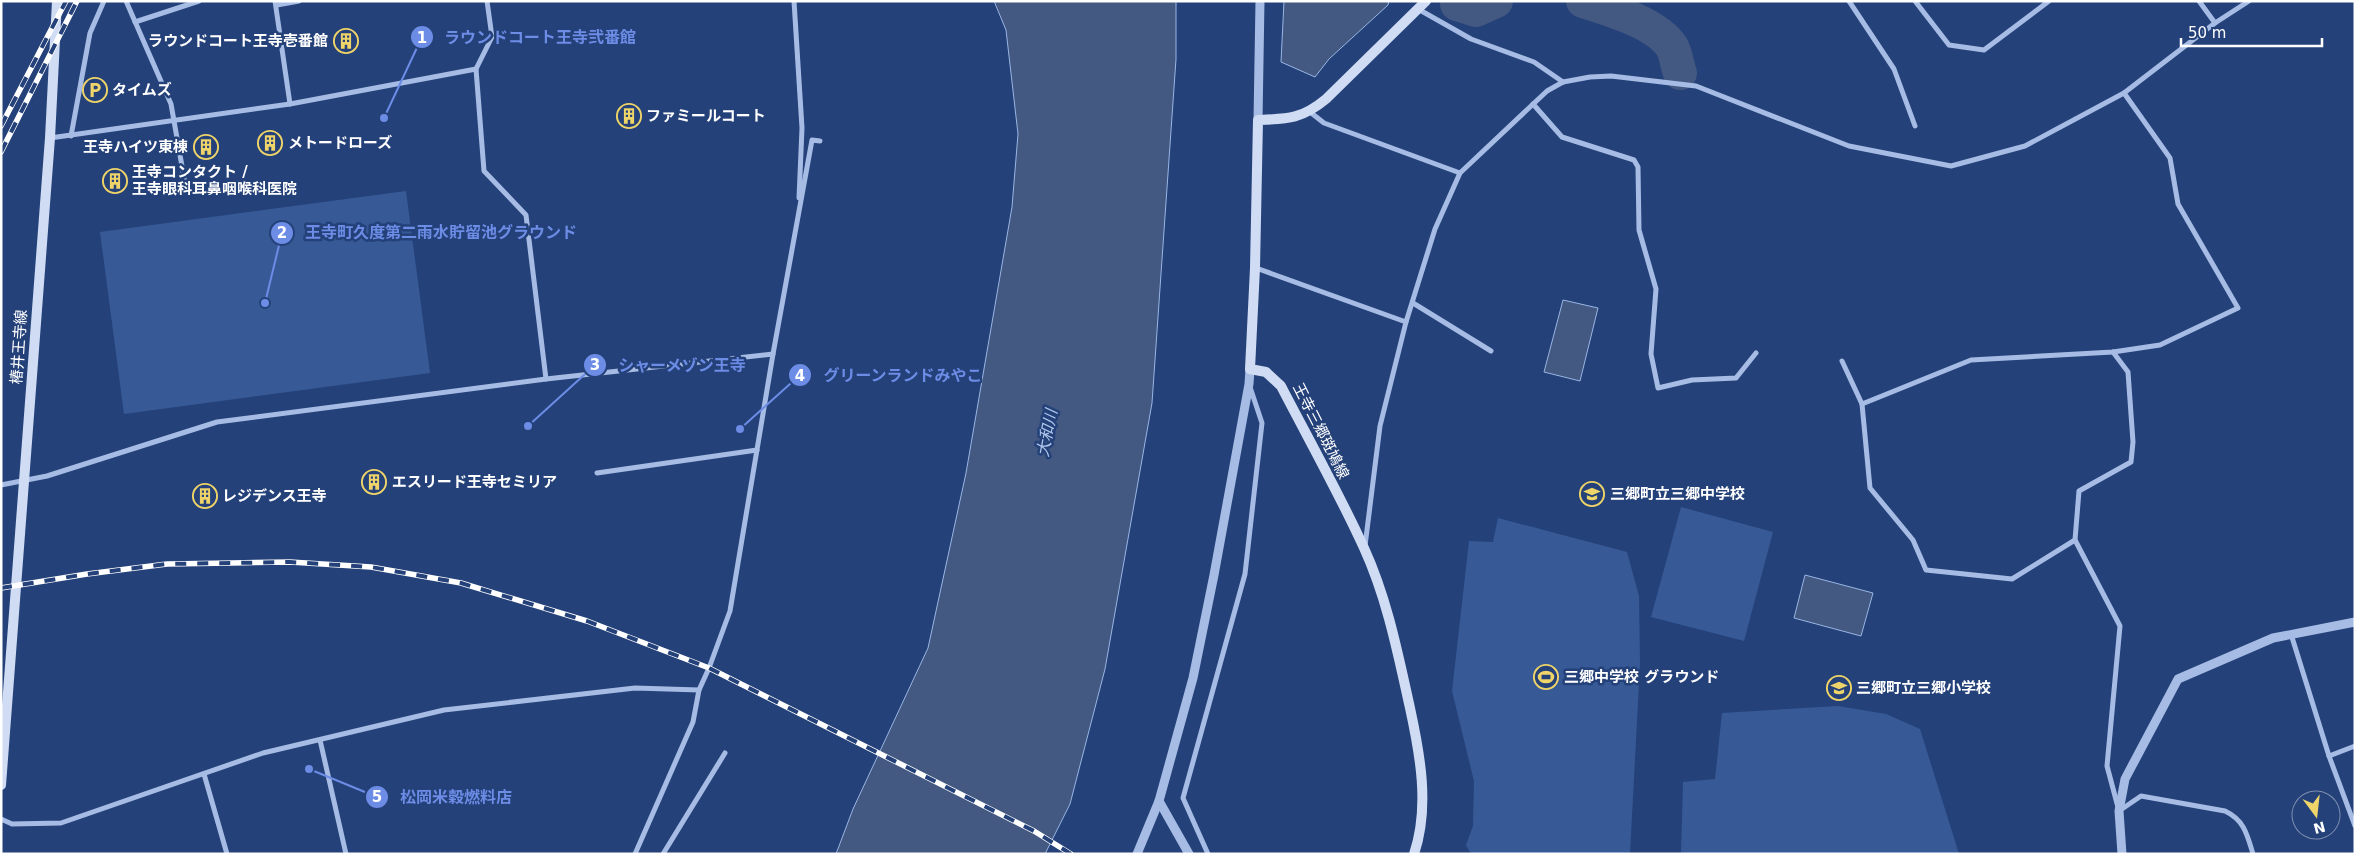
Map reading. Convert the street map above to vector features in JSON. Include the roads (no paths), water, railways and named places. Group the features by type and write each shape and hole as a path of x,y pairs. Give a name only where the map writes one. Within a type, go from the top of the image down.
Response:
{"main road":[{"name":"椿井王寺線","path":"1,785 6,668 24,480 50,138 57,1"},
{"path":"1250,369 1255,268 1258,120 1284,119 1310,112 1326,99 1426,1"},
{"name":"王寺三郷斑鳩線","path":"1250,369 1266,372 1281,386 1365,549 1392,626 1421,763 1422,799 1418,843 1414,854"}],"street":[{"path":"71,136 90,33 104,1"},
{"path":"126,1 171,104 186,189"},
{"path":"135,22 199,1"},
{"path":"290,104 276,3 299,1"},
{"path":"487,1 492,37 476,69 484,171 526,215 546,379"},
{"path":"794,1 802,128 798,218"},
{"path":"1258,120 1260,1"},
{"path":"1849,1 1894,69 1915,126"},
{"path":"1915,1 1949,45 1984,50 2049,1"},
{"path":"2199,1 2215,23"},
{"path":"1365,549 1380,426 1406,322 1435,229 1460,173 1546,91 1564,82 1590,77 1612,76 1696,86 1849,146 1951,166 2025,146 2124,93 2215,23 2249,1"},
{"path":"1418,9 1472,39 1534,62 1564,82"},
{"path":"50,138 290,104 476,69"},
{"path":"1862,404 1971,360 2113,352 2160,345 2238,308 2178,204 2170,158 2124,93"},
{"path":"1533,104 1562,136 1634,160 1638,167 1639,230 1656,289 1651,354 1658,388 1692,380 1736,378 1756,353"},
{"path":"1310,112 1324,123 1460,173"},
{"path":"635,854 693,722 698,690 709,668 730,611 773,354 812,140 820,141"},
{"path":"1255,268 1406,322"},
{"path":"1413,303 1491,351"},
{"path":"2113,352 2128,372 2133,442 2131,462 2080,490 2075,540 2120,626 2107,766 2119,811 2122,854"},
{"path":"1,485 47,476 217,422 546,379 773,354"},
{"path":"1842,361 1862,404 1870,488 1913,540 1926,570 2012,579 2075,540"},
{"path":"1137,854 1159,801 1193,678 1214,575 1249,384 1250,369"},
{"path":"1208,854 1183,798 1245,574 1262,423 1249,384"},
{"path":"597,473 757,450"},
{"path":"2119,811 2124,779 2178,678 2273,638 2355,622"},
{"path":"2291,634 2329,756 2355,826"},
{"path":"1,819 12,824 61,823 264,753 444,710 635,688 698,690"},
{"path":"320,740 346,854"},
{"path":"2329,756 2355,746"},
{"path":"663,854 725,752"},
{"path":"204,774 227,854"},
{"path":"2119,811 2141,796 2225,811 2237,817 2248,837 2253,854"},
{"path":"1159,801 1188,854"}],"water":[{"name":"大和川","path":"994,1 1176,1 1176,59 1152,403 1105,669 1070,804 1045,854 836,854 853,809 928,648 966,473 1012,207 1018,134 1006,30"},
{"path":"1284,1 1389,1 1388,5 1329,59 1315,77 1281,62"},
{"path":"1563,300 1598,308 1580,381 1544,372"},
{"path":"1805,575 1873,593 1861,636 1794,618"}],"waterway":[{"path":"1457,4 1476,10 1496,1"},
{"path":"1583,1 1631,18 1665,38 1675,53 1680,73"}],"railway":[{"path":"1,126 66,1"},
{"path":"1,152 77,1"},
{"path":"1,588 87,574 167,564 290,562 371,567 461,583 587,621 709,668 1034,831 1071,854"}],"place":[{"name":"ラウンドコート王寺壱番館","path":"346,41"},
{"name":"タイムズ","path":"95,90"},
{"name":"ファミールコート","path":"629,116"},
{"name":"ラウンドコート王寺弐番館","path":"384,118"},
{"name":"メトードローズ","path":"270,143"},
{"name":"王寺ハイツ東棟","path":"206,147"},
{"name":"王寺コンタクト / 王寺眼科耳鼻咽喉科医院","path":"115,181"},
{"name":"王寺町久度第二雨水貯留池グラウンド","path":"265,303"},
{"name":"シャーメゾン王寺","path":"528,426"},
{"name":"グリーンランドみやこ","path":"740,429"},
{"name":"エスリード王寺セミリア","path":"374,482"},
{"name":"三郷町立三郷中学校","path":"1592,494"},
{"name":"レジデンス王寺","path":"205,496"},
{"name":"三郷中学校 グラウンド","path":"1546,677"},
{"name":"三郷町立三郷小学校","path":"1839,688"},
{"name":"松岡米穀燃料店","path":"309,769"}]}
